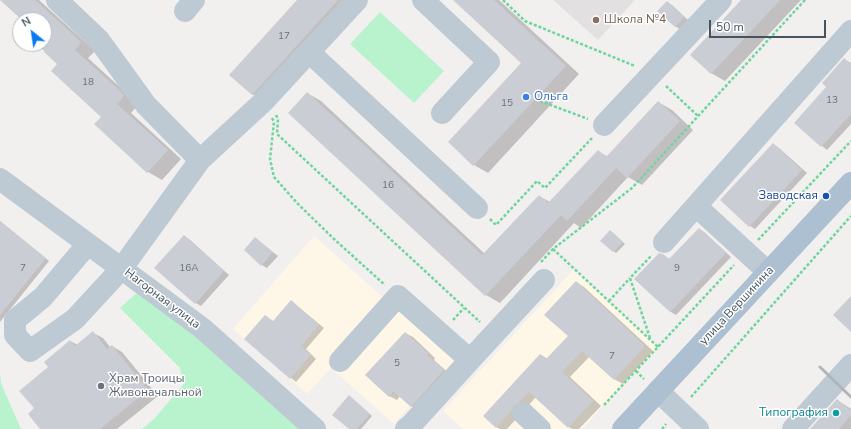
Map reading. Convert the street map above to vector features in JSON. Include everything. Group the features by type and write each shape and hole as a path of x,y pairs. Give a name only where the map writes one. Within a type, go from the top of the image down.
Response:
{"main road":[{"name":"улица Вершинина","path":"623,429 851,183"}],"street":[{"path":"57,0 98,40 146,105 200,160"},
{"path":"87,244 43,297 15,320 14,334 30,351 75,319 122,268 200,160 265,100 357,0"},
{"path":"423,0 489,62 442,113"},
{"path":"604,125 721,0"},
{"path":"664,242 851,31"},
{"path":"309,52 477,208"},
{"name":"Нагорная улица","path":"0,179 202,328 314,429"},
{"path":"696,206 768,272"},
{"path":"406,429 470,360 540,273"},
{"path":"340,361 398,296 470,360"},
{"path":"793,429 851,365"},
{"path":"658,391 698,429"},
{"path":"522,413 540,429"}],"path":[{"path":"503,0 525,21 652,74 698,116"},
{"path":"540,273 553,249 632,188 805,0"},
{"path":"265,100 274,122 270,159 274,177 298,204 334,239 398,296"},
{"path":"265,100 278,119 277,134 482,325"},
{"path":"477,208 496,225 537,181 545,188 604,125 540,101"},
{"path":"662,429 851,216"},
{"path":"609,301 664,242"},
{"path":"553,249 658,347"},
{"path":"630,278 650,339"},
{"path":"454,318 464,308"},
{"path":"604,405 636,371"}],"shaded area":[{"name":"Школа №4","path":"553,0 635,0 598,40"},
{"path":"314,236 457,363 447,373 438,366 405,402 410,406 394,424 331,368 307,394 233,329"},
{"path":"574,269 658,347 582,429 463,429 443,411"}],"green space":[{"path":"380,12 444,71 414,103 350,44"},
{"path":"141,289 299,429 142,429 154,419 183,385 180,368 120,308"},
{"path":"0,372 1,383 21,429 0,429"}],"building":[{"path":"0,0 35,0 48,12 13,12"},
{"path":"297,0 338,0 252,95 229,75"},
{"path":"453,0 494,0 566,66 473,166 448,142 521,63"},
{"path":"741,0 780,0 711,74 690,55"},
{"path":"667,1 684,17 675,27 657,11"},
{"path":"52,16 81,42 75,50 124,96 117,104 168,150 147,173 94,124 101,117 51,71 57,64 44,52 52,52"},
{"path":"844,58 851,64 851,114 821,147 794,123 826,87 822,83"},
{"path":"307,92 482,255 539,195 548,203 598,150 606,157 658,101 680,121 627,178 616,168 567,221 561,215 485,296 288,113"},
{"path":"773,143 802,170 749,227 720,200"},
{"path":"0,221 46,258 0,315"},
{"path":"699,228 726,253 670,312 634,279 659,253 663,254 669,259"},
{"path":"610,230 623,242 613,252 600,241"},
{"path":"184,235 224,271 195,304 154,268"},
{"path":"255,237 273,252 261,266 244,250"},
{"path":"576,281 645,346 614,380 582,351 562,372 593,401 568,428 529,392 514,405 511,411 496,428 483,416 540,354 546,359 568,336 544,315"},
{"path":"851,296 851,332 833,315"},
{"path":"291,300 319,325 301,346 311,355 290,379 244,339 265,315 273,321"},
{"name":"Храм Троицы Живоначальной","path":"93,331 107,349 112,345 148,390 100,429 40,429 28,414 34,408 19,391 48,367 44,362 70,340 75,346"},
{"path":"405,332 444,370 411,407 393,391 389,397 365,375"},
{"path":"349,395 370,414 357,429 349,429 332,415"},
{"name":"Типография","path":"837,399 851,411 851,415 839,429 810,429"}],"railway":[{"path":"820,367 851,397"}],"place":[{"name":"Школа №4","path":"596,20"},
{"name":"Ольга","path":"526,97"},
{"name":"Заводская","path":"826,196"},
{"name":"Храм Троицы Живоначальной","path":"101,386"},
{"name":"Типография","path":"836,413"}]}
